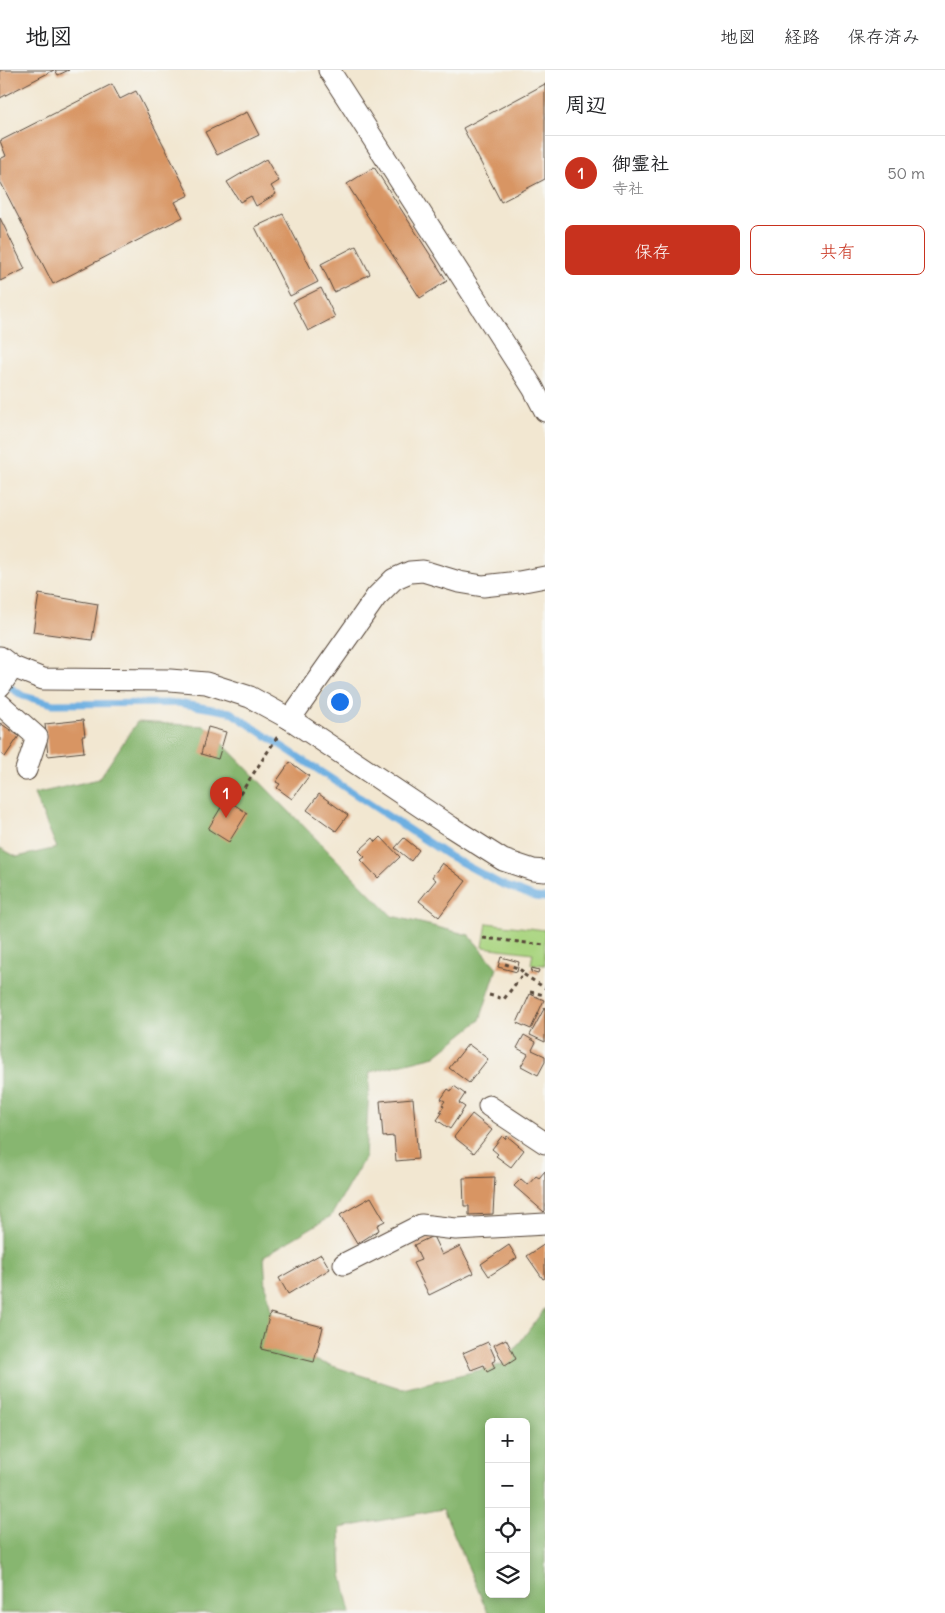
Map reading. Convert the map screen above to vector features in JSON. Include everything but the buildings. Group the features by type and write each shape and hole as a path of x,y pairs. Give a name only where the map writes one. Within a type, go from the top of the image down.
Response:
{"street":[{"path":"329,70 545,411"},
{"path":"285,726 376,597 394,578 410,572 423,571 459,582 483,586 518,582 545,576"},
{"path":"5,672 43,679 170,680 206,683 250,697 285,726 479,846 503,860 533,870 545,871"},
{"path":"0,704 37,737 26,770"},
{"path":"503,1109 545,1144"},
{"path":"344,1264 421,1225 456,1229 545,1224"}],"path":[{"path":"240,794 285,726"},
{"path":"483,938 545,945"},
{"path":"505,964 518,968 523,974 545,988"},
{"path":"488,995 504,999 523,974"},
{"path":"530,992 545,995"}],"green space":[{"path":"137,722 205,726 392,916 469,935 497,968 480,1020 435,1056 370,1072 365,1157 331,1216 264,1256 266,1287 274,1325 299,1355 403,1389 504,1364 545,1308 545,1613 488,1613 443,1509 340,1528 342,1574 351,1613 0,1613 0,848 17,857 57,848 34,794 99,779"},
{"path":"487,923 545,930 545,965 531,964 533,953 483,947"}],"waterway":[{"path":"5,684 23,696 53,704 177,703 230,712 449,856 501,884 535,897 545,898"}],"place":[{"name":"御霊社","path":"226,818"}]}
